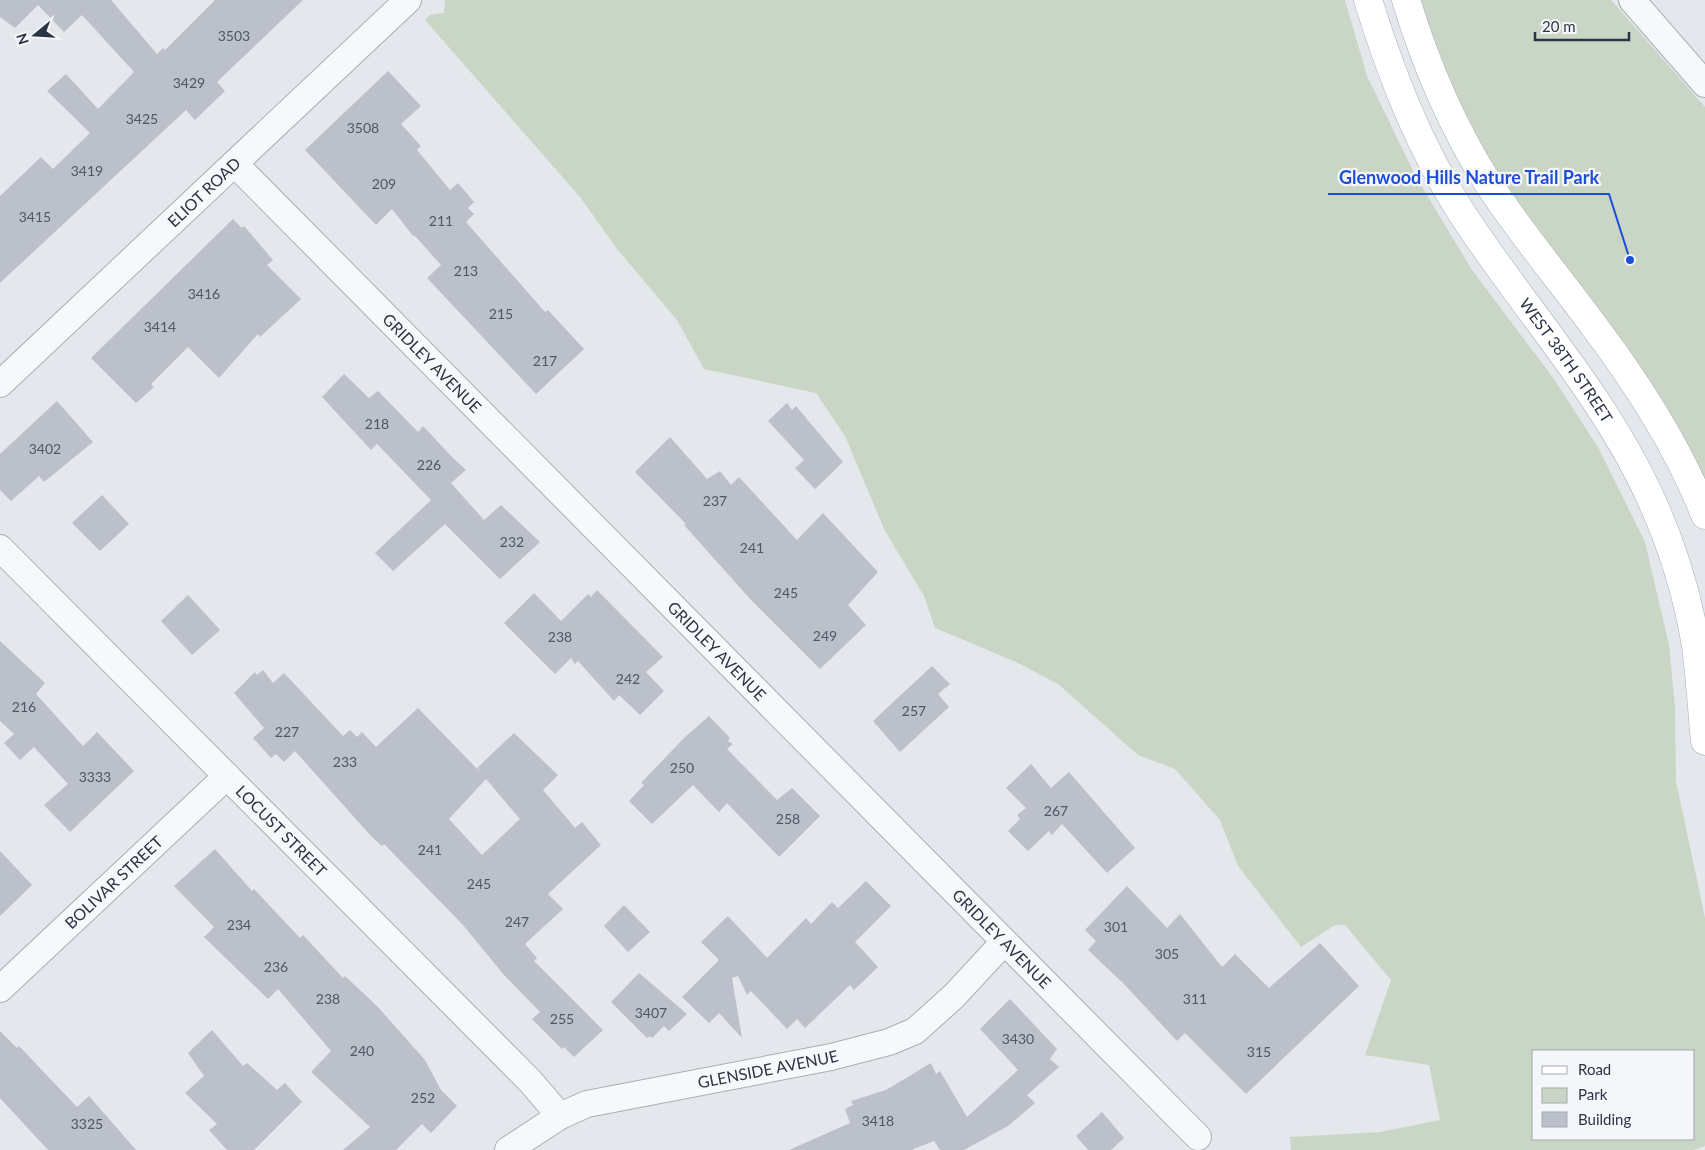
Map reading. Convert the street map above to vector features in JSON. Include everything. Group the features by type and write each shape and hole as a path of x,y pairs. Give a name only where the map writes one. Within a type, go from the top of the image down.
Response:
{"main road":[{"name":"WEST 38TH STREET","path":"1368,0 1394,79 1439,176 1499,266 1593,395 1651,500 1666,537 1688,608 1696,645 1705,741"},
{"path":"1406,0 1440,93 1481,171 1521,232 1595,326 1634,384 1680,462 1705,515"}],"street":[{"name":"ELIOT ROAD","path":"0,384 236,164 408,0"},
{"path":"1632,0 1705,84"},
{"name":"GRIDLEY AVENUE","path":"236,164 1198,1136"},
{"name":"LOCUST STREET","path":"0,548 530,1081 560,1116"},
{"name":"BOLIVAR STREET","path":"0,989 227,776"},
{"name":"GLENSIDE AVENUE","path":"508,1150 560,1116 587,1104 831,1057 889,1042 915,1031 954,996 1004,942"}],"green space":[{"path":"445,0 1345,0 1367,76 1416,177 1472,270 1554,379 1599,449 1645,542 1669,645 1675,707 1676,781 1705,918 1705,1146 1693,1150 1291,1150 1290,1137 1380,1132 1440,1120 1429,1065 1365,1055 1391,980 1345,925 1335,925 1301,947 1238,866 1220,820 1175,769 1138,755 1058,684 1016,662 935,628 924,596 884,529 845,436 816,393 704,369 677,320 617,249 580,197 425,20 430,15 444,13"},
{"path":"1420,0 1611,0 1705,107 1705,481 1480,148 1441,66"}],"building":[{"path":"0,0 111,0 157,54 163,48 165,50 215,0 303,0 217,82 225,91 195,120 186,110 0,283 0,196 41,157 53,169 90,133 47,91 66,74 98,109 134,72 82,15 64,32 38,5 15,28 0,17"},
{"path":"388,71 421,106 401,124 421,146 417,150 450,190 458,183 474,202 468,208 474,214 466,222 545,312 548,310 584,349 536,394 427,278 441,265 413,236 392,209 376,225 305,150"},
{"path":"233,219 242,228 244,226 273,260 267,265 301,299 260,337 258,334 219,378 188,347 151,384 154,387 136,403 91,358"},
{"path":"344,374 369,398 378,391 418,432 423,426 466,470 451,483 484,520 501,505 540,542 500,579 445,524 393,571 375,553 431,500 377,444 371,450 322,397"},
{"path":"57,401 93,442 44,482 39,476 11,501 0,490 0,454"},
{"path":"787,403 792,410 796,406 843,462 815,489 795,468 804,460 768,421"},
{"path":"670,437 707,479 720,471 731,485 739,477 797,540 823,513 878,572 848,605 866,625 820,669 751,600 684,525 686,524 635,472"},
{"path":"102,495 129,524 100,551 72,523"},
{"path":"597,590 663,657 646,672 664,691 640,715 619,695 614,701 578,661 575,664 571,658 555,674 504,623 534,593 561,621 588,594 591,597"},
{"path":"188,595 220,630 192,655 161,621"},
{"path":"0,641 45,683 36,694 83,746 97,732 134,771 70,832 44,805 68,784 34,747 20,760 4,743 14,734 0,721"},
{"path":"932,666 950,684 938,694 949,707 900,752 873,721"},
{"path":"263,670 273,683 284,673 343,736 350,730 357,737 362,732 376,747 418,708 484,776 477,768 514,733 558,775 543,790 575,828 582,822 601,845 548,894 563,909 525,944 537,958 534,961 603,1030 574,1057 564,1047 562,1049 532,1019 540,1012 504,975 463,925 384,844 382,846 371,836 295,751 284,762 276,754 271,758 253,738 264,728 234,693 255,672 257,675","holes":["486,779 520,819 482,855 449,819"]},
{"path":"709,716 730,738 728,741 733,744 727,749 777,800 792,788 820,816 779,857 727,803 719,812 693,785 652,824 629,801 644,785 641,783 684,738"},
{"path":"1031,764 1051,788 1069,772 1135,848 1107,873 1062,824 1052,835 1049,831 1028,851 1008,831 1020,819 1017,815 1026,808 1006,788"},
{"path":"215,849 252,891 254,889 300,938 303,935 343,978 345,976 377,1006 425,1060 441,1090 457,1106 431,1133 422,1124 396,1150 343,1150 370,1127 311,1072 331,1051 278,989 268,999 204,937 214,927 174,886"},
{"path":"0,851 32,885 0,916"},
{"path":"866,881 891,906 855,942 878,967 854,990 850,985 805,1028 797,1019 787,1029 751,991 747,995 738,976 732,978 742,1038 719,1013 709,1023 682,997 719,960 701,942 728,916 767,958 806,918 811,924 832,902 838,908"},
{"path":"1127,886 1167,928 1180,914 1222,967 1235,954 1269,988 1320,943 1359,986 1246,1094 1185,1033 1177,1041 1124,984 1088,950 1096,941 1085,930"},
{"path":"624,905 650,932 628,952 604,926"},
{"path":"639,973 687,1014 669,1031 664,1026 652,1038 650,1036 647,1038 611,1002"},
{"path":"1010,999 1057,1049 1050,1059 1059,1067 1027,1095 1035,1103 1008,1126 964,1150 940,1150 934,1141 911,1150 789,1150 850,1123 845,1109 853,1105 851,1101 886,1090 931,1063 936,1074 940,1071 967,1117 1018,1070 980,1029"},
{"path":"212,1030 243,1066 247,1063 277,1090 285,1083 302,1102 254,1150 227,1150 209,1130 217,1124 185,1093 204,1076 188,1053"},
{"path":"0,1031 17,1048 19,1046 77,1107 89,1096 136,1150 48,1150 0,1098"},
{"path":"1102,1112 1124,1138 1111,1150 1088,1150 1076,1136"}],"place":[{"name":"Glenwood Hills Nature Trail Park","path":"1630,260"}]}
